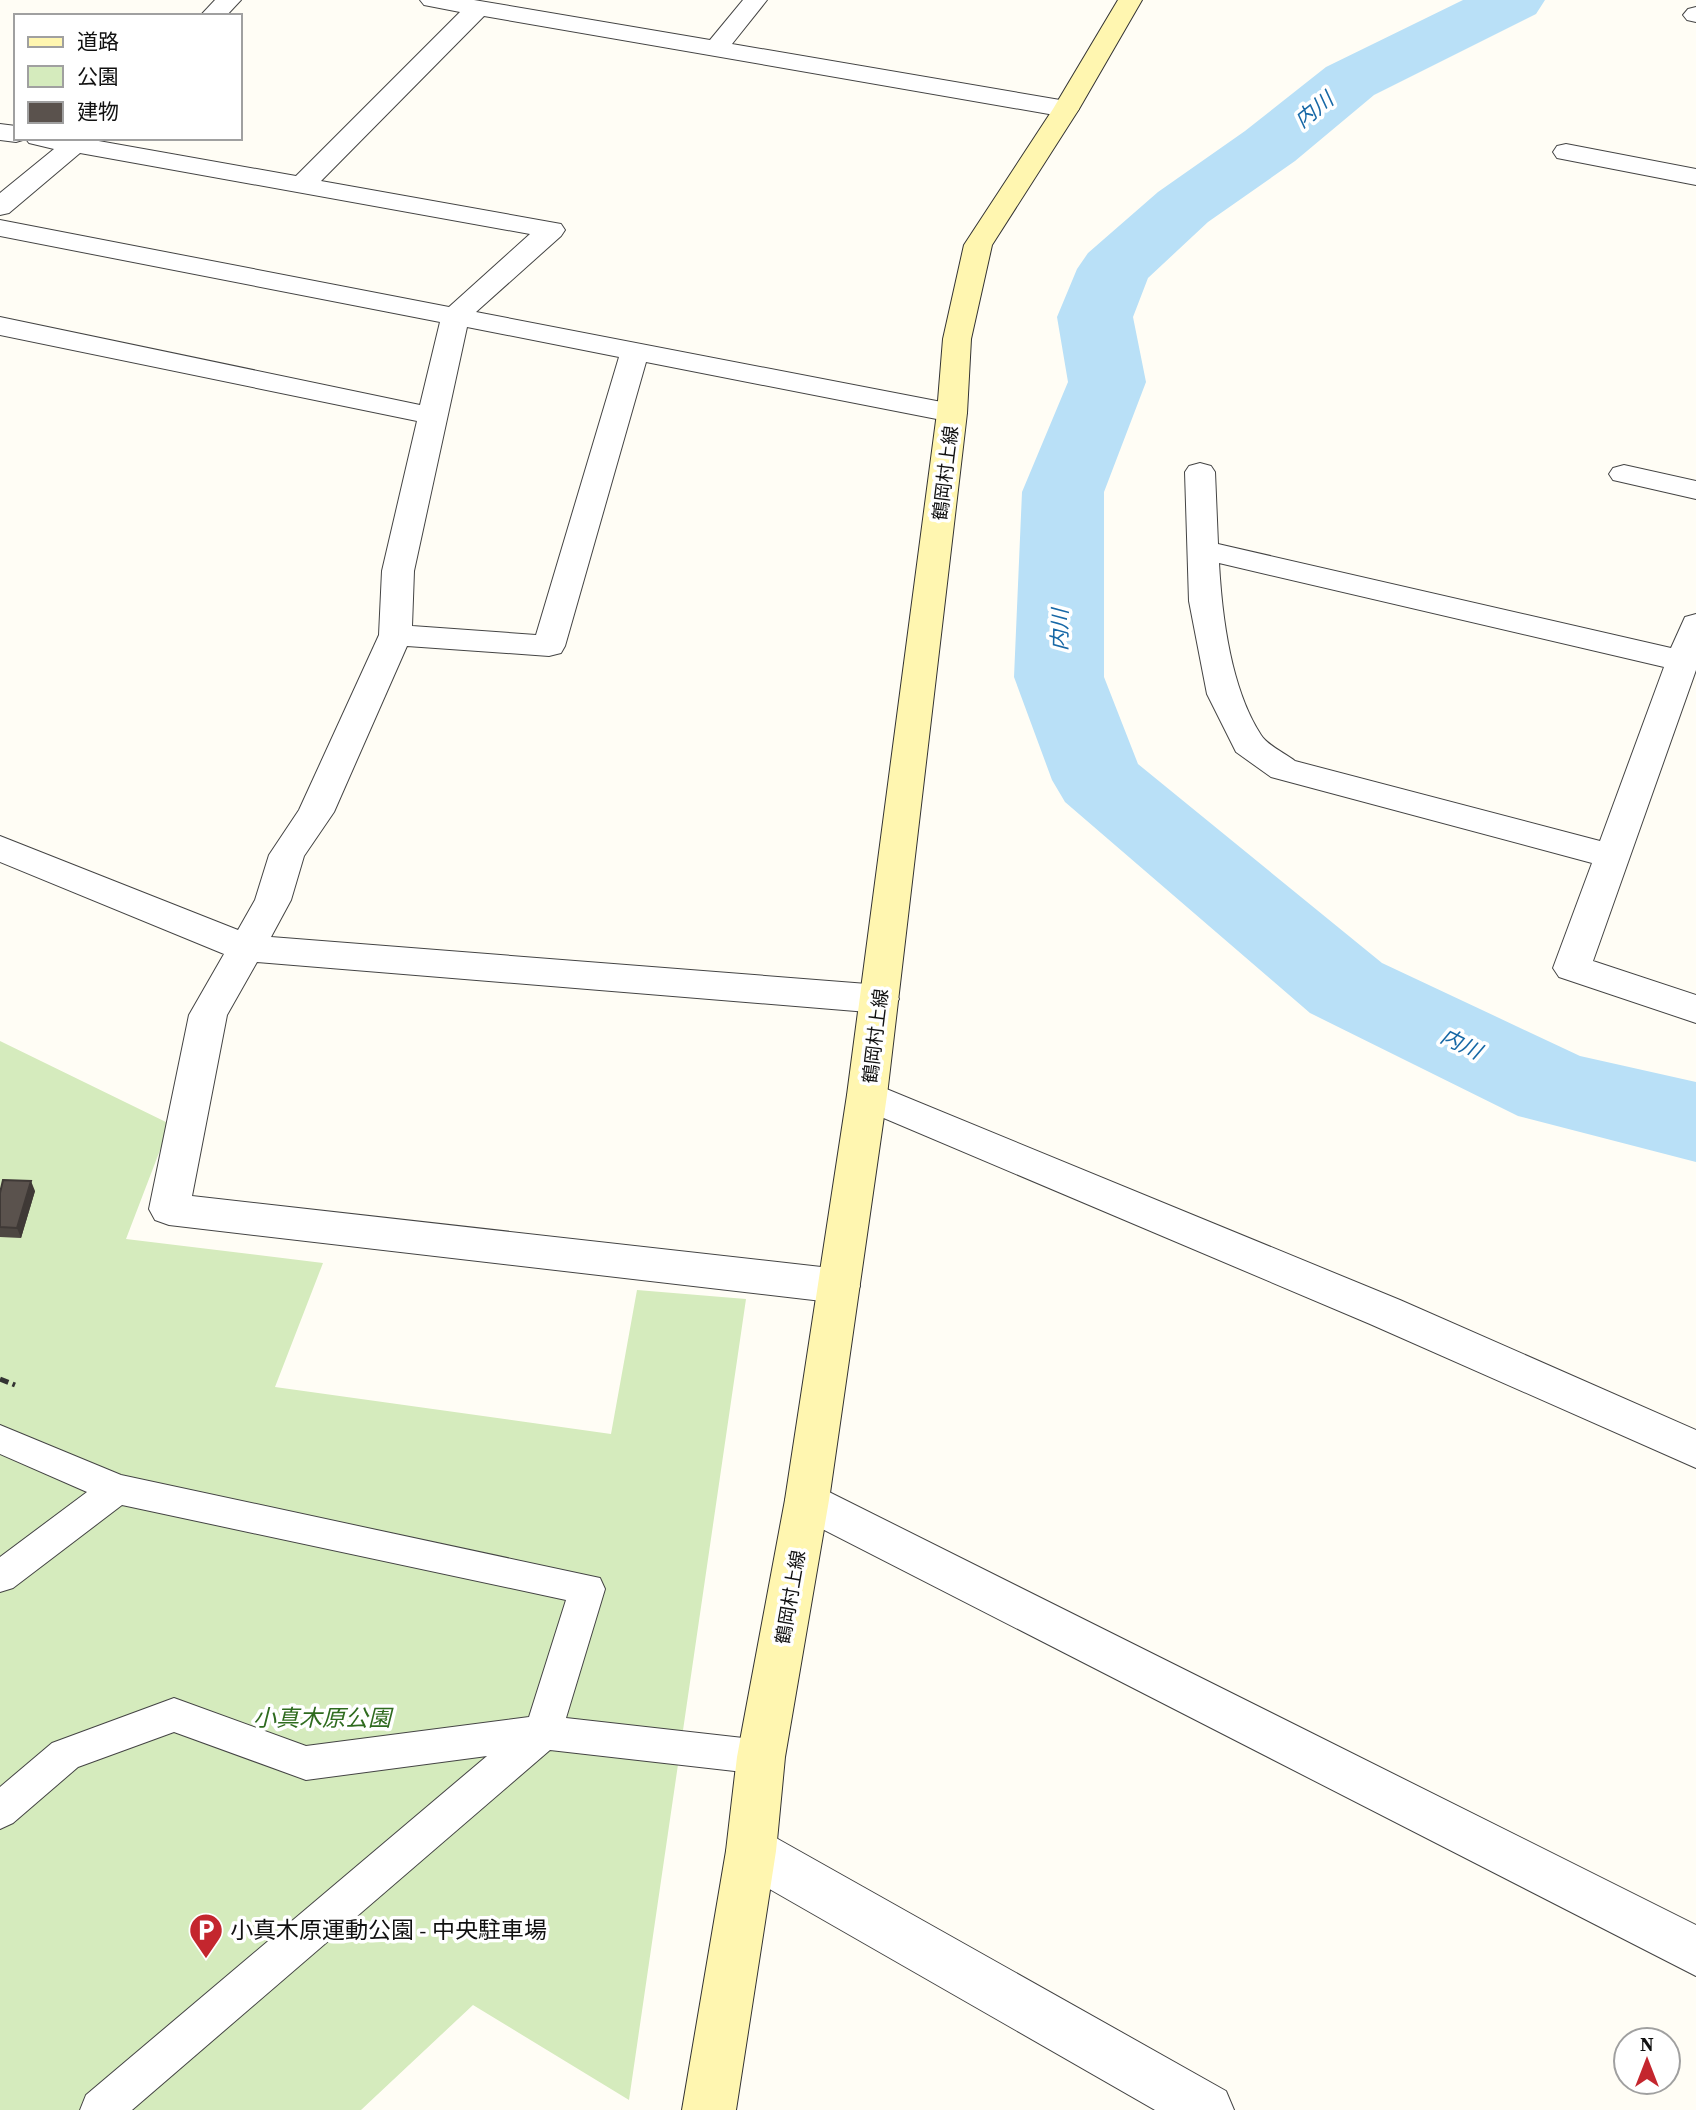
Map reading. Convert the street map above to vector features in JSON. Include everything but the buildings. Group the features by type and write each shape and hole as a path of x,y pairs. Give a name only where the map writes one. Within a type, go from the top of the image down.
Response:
{"main road":[{"name":"鶴岡村上線","path":"709,2110 751,1852 761,1757 807,1500 867,1095 952,413 957,339 978,244 1066,108 1130,0"}],"street":[{"path":"214,14 229,0"},
{"path":"716,48 755,0"},
{"path":"445,1 1066,108"},
{"path":"301,186 478,8"},
{"path":"58,140 551,230 455,316 398,571 395,635 316,812 287,855 273,900 208,1015 169,1209 839,1286"},
{"path":"0,207 78,142"},
{"path":"1566,152 1696,177"},
{"path":"0,228 952,413"},
{"path":"0,327 433,416"},
{"path":"395,635 549,646 635,351"},
{"path":"1200,471 1205,601 1224,694 1248,744 1283,769 1613,856"},
{"path":"1623,474 1696,490"},
{"path":"1203,550 1683,661"},
{"path":"1696,624 1572,968 1696,1009"},
{"path":"0,848 246,948 880,999"},
{"path":"867,1095 1372,1307 1696,1450"},
{"path":"807,1500 1696,1951"},
{"path":"751,1852 1207,2110"}],"lane":[{"path":"0,1439 117,1489 587,1589 542,1732 101,2110"},
{"path":"0,1577 117,1489"},
{"path":"0,1811 65,1755 174,1715 306,1763 542,1732 761,1757"}],"path":[{"path":"0,1379 15,1385"}],"green space":[{"name":"小真木原公園","path":"0,1041 170,1124 126,1239 323,1263 275,1387 611,1434 637,1290 746,1299 629,2100 473,2005 361,2110 0,2110"}],"waterway":[{"name":"内川","path":"1513,0 1350,81 1270,146 1183,207 1114,269 1095,317 1107,382 1063,492 1059,677 1098,780 1346,988 1555,1089 1696,1122"}],"place":[{"name":"小真木原運動公園 - 中央駐車場","path":"206,1960"}]}
